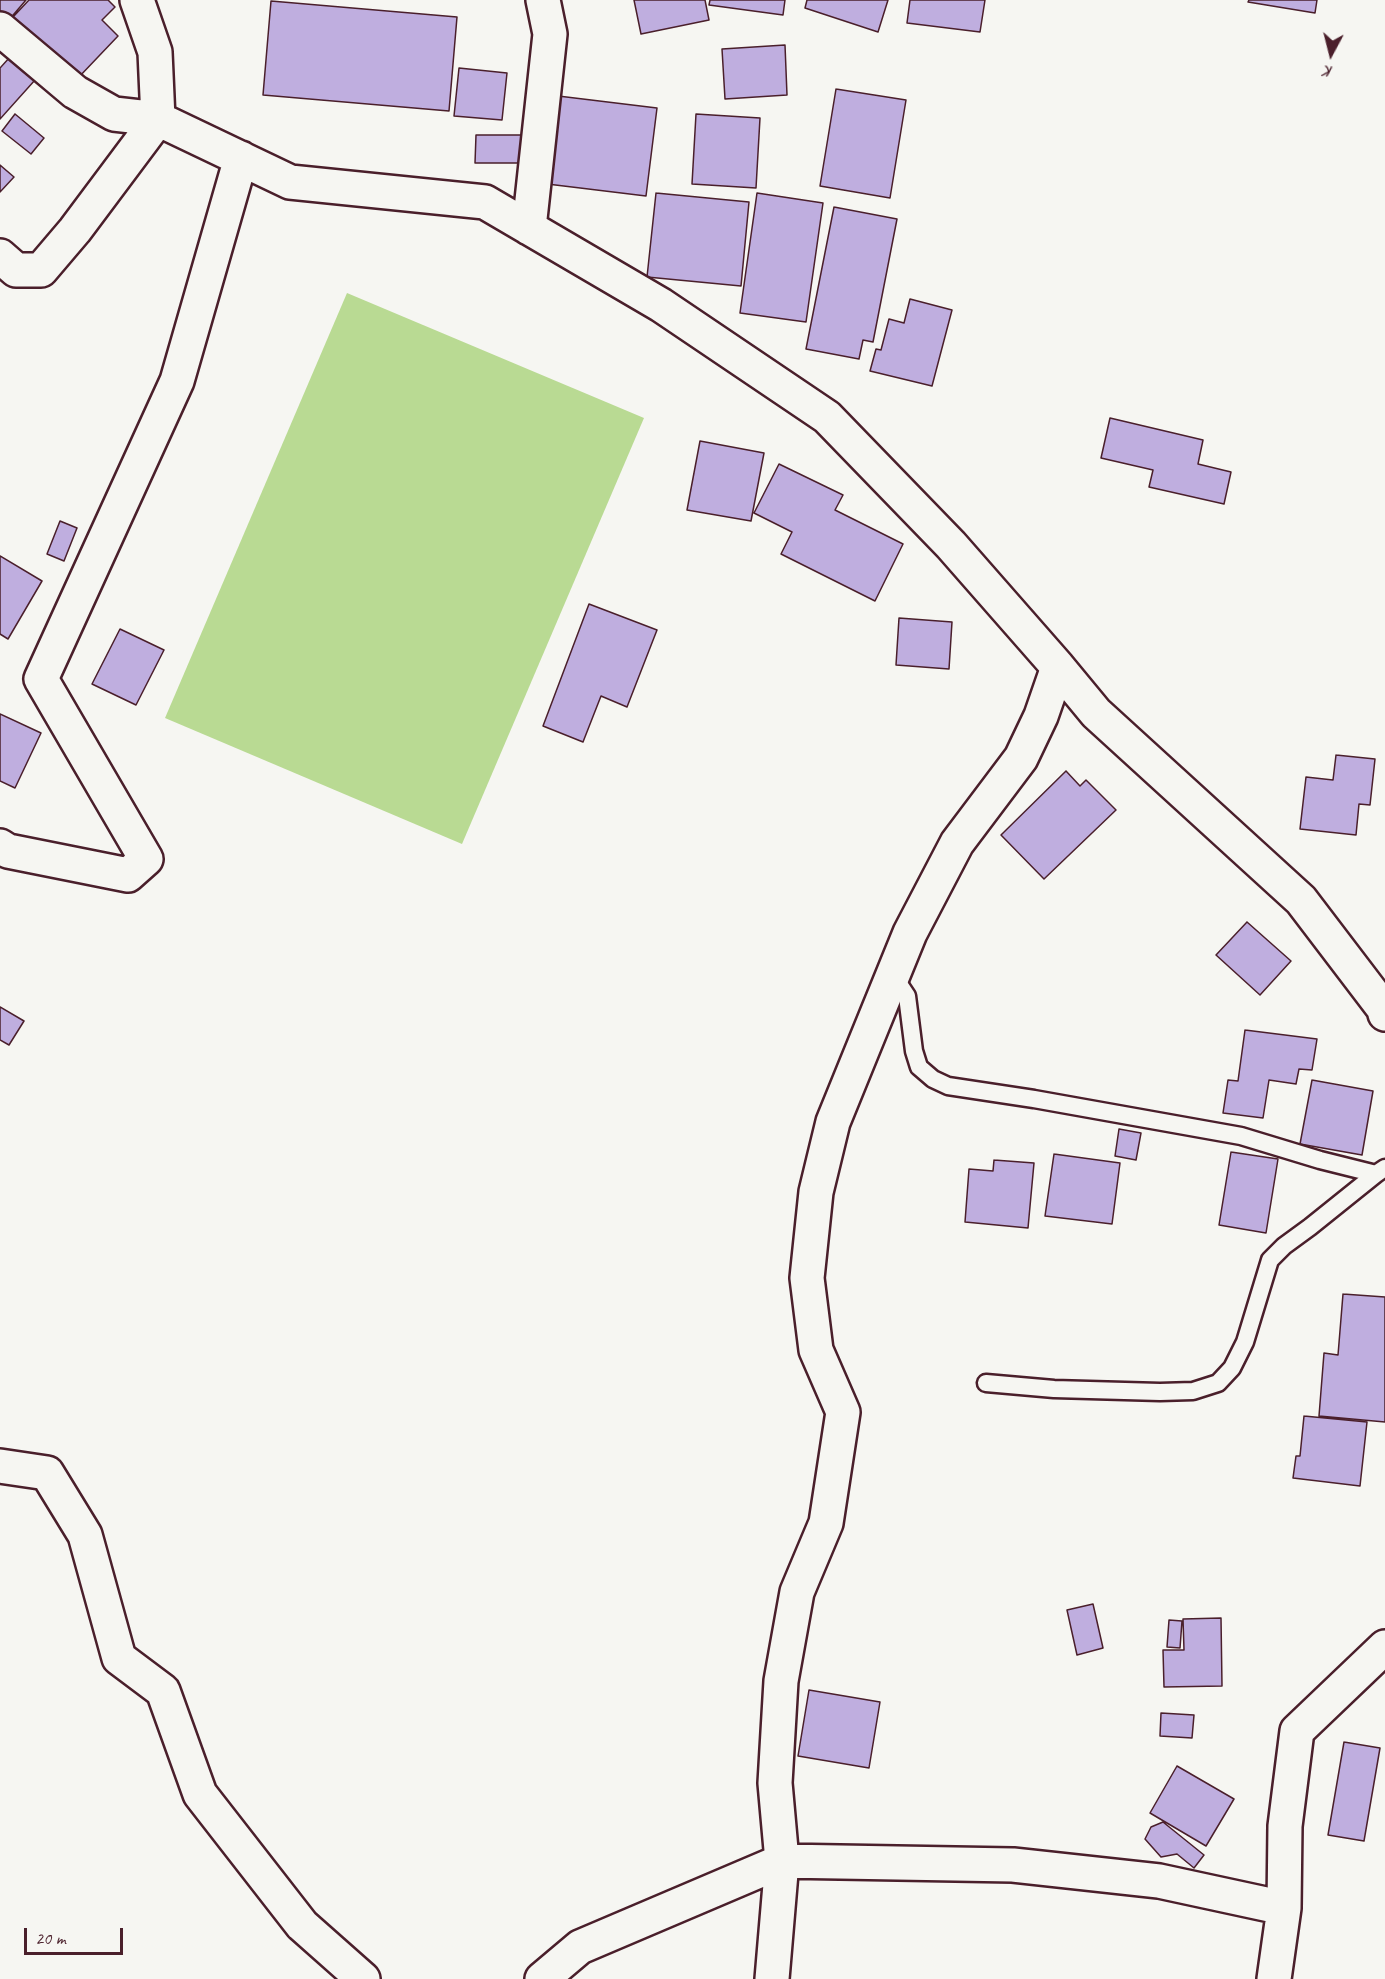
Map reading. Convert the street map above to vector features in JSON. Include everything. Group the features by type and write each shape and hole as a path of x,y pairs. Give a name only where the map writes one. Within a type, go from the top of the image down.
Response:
{"street":[{"path":"0,256 16,270 42,270 75,230 158,119 155,52 137,0"},
{"path":"529,228 550,34 543,0"},
{"path":"0,28 75,92 114,114 158,119 290,182 485,202 661,305 827,417 951,545 1096,713 1301,900 1377,999 1385,1014"},
{"path":"0,846 8,851 128,875 146,859 41,679 177,381 241,158"},
{"path":"772,1979 782,1861 774,1783 781,1681 797,1592 826,1523 843,1412 816,1350 807,1278 816,1192 833,1122 910,933 957,843 1021,758 1041,716 1058,667"},
{"path":"0,1466 46,1473 85,1535 119,1658 163,1691 200,1794 302,1925 363,1979"},
{"path":"1274,1979 1284,1908 1285,1826 1297,1731 1385,1647"},
{"path":"542,1979 580,1947 782,1861 1013,1865 1159,1881 1284,1908"}],"lane":[{"path":"893,975 907,996 914,1051 919,1067 933,1079 948,1086 1241,1136 1320,1160 1380,1171"},
{"path":"986,1383 1054,1389 1160,1392 1193,1391 1218,1383 1232,1368 1245,1342 1270,1260 1284,1246 1380,1171"}],"green space":[{"path":"347,293 644,418 462,844 165,718"}],"building":[{"path":"0,0 26,0 8,21 0,14"},
{"path":"29,0 108,0 115,7 102,20 118,36 78,78 13,17"},
{"path":"634,0 705,0 709,20 641,34"},
{"path":"710,0 785,0 783,15 709,5"},
{"path":"807,0 888,0 878,32 805,8"},
{"path":"910,0 985,0 980,32 907,23"},
{"path":"1249,0 1317,0 1315,13 1248,2"},
{"path":"271,1 457,17 449,111 263,95"},
{"path":"785,45 787,95 725,99 722,49"},
{"path":"10,57 35,80 0,119 0,68"},
{"path":"459,68 507,73 502,120 454,116"},
{"path":"836,89 906,100 890,198 820,186"},
{"path":"550,95 657,108 646,196 539,183"},
{"path":"15,114 44,138 31,154 2,131"},
{"path":"696,114 760,118 756,188 692,184"},
{"path":"476,135 526,135 525,163 475,163"},
{"path":"0,165 14,177 0,192"},
{"path":"656,193 749,202 741,286 647,277"},
{"path":"757,193 823,203 806,322 740,313"},
{"path":"834,207 897,219 873,342 863,340 859,359 806,349"},
{"path":"910,299 952,310 932,386 870,371 876,349 881,350 889,319 904,323"},
{"path":"1110,418 1203,440 1198,464 1231,472 1224,504 1149,487 1153,470 1101,458"},
{"path":"700,441 764,453 751,521 687,510"},
{"path":"779,464 843,495 835,510 903,544 875,601 781,554 792,532 754,513"},
{"path":"60,521 77,528 64,561 47,554"},
{"path":"0,556 42,581 8,639 0,634"},
{"path":"589,604 657,630 627,707 601,696 583,742 543,726"},
{"path":"899,618 952,622 949,669 896,665"},
{"path":"120,629 164,650 136,705 92,684"},
{"path":"0,714 41,733 15,788 0,781"},
{"path":"1336,755 1375,759 1370,805 1359,804 1356,835 1300,829 1306,777 1333,780"},
{"path":"1066,771 1080,786 1086,780 1116,810 1044,879 1001,835"},
{"path":"1247,922 1291,961 1260,995 1216,955"},
{"path":"0,1007 24,1021 9,1045 0,1040"},
{"path":"1245,1030 1317,1039 1312,1070 1299,1069 1296,1084 1269,1080 1263,1118 1223,1113 1228,1080 1238,1081"},
{"path":"1312,1080 1373,1091 1362,1155 1300,1144"},
{"path":"1119,1129 1141,1133 1136,1160 1115,1156"},
{"path":"1231,1152 1278,1159 1266,1233 1219,1225"},
{"path":"1054,1154 1120,1163 1112,1224 1045,1216"},
{"path":"994,1160 1034,1163 1028,1228 965,1222 969,1169 993,1171"},
{"path":"1343,1294 1385,1297 1385,1422 1319,1416 1324,1353 1338,1355"},
{"path":"1304,1416 1367,1422 1360,1486 1293,1478 1296,1456 1300,1456"},
{"path":"1093,1604 1103,1648 1077,1655 1067,1610"},
{"path":"1221,1618 1222,1686 1164,1687 1163,1650 1184,1650 1183,1619"},
{"path":"1169,1620 1182,1621 1180,1648 1167,1647"},
{"path":"809,1690 880,1702 869,1768 798,1756"},
{"path":"1161,1713 1194,1715 1192,1738 1160,1736"},
{"path":"1344,1742 1380,1748 1364,1841 1328,1835"},
{"path":"1177,1766 1234,1799 1206,1846 1150,1813"},
{"path":"1163,1822 1204,1855 1194,1868 1177,1854 1161,1857 1145,1839 1151,1827"}]}
